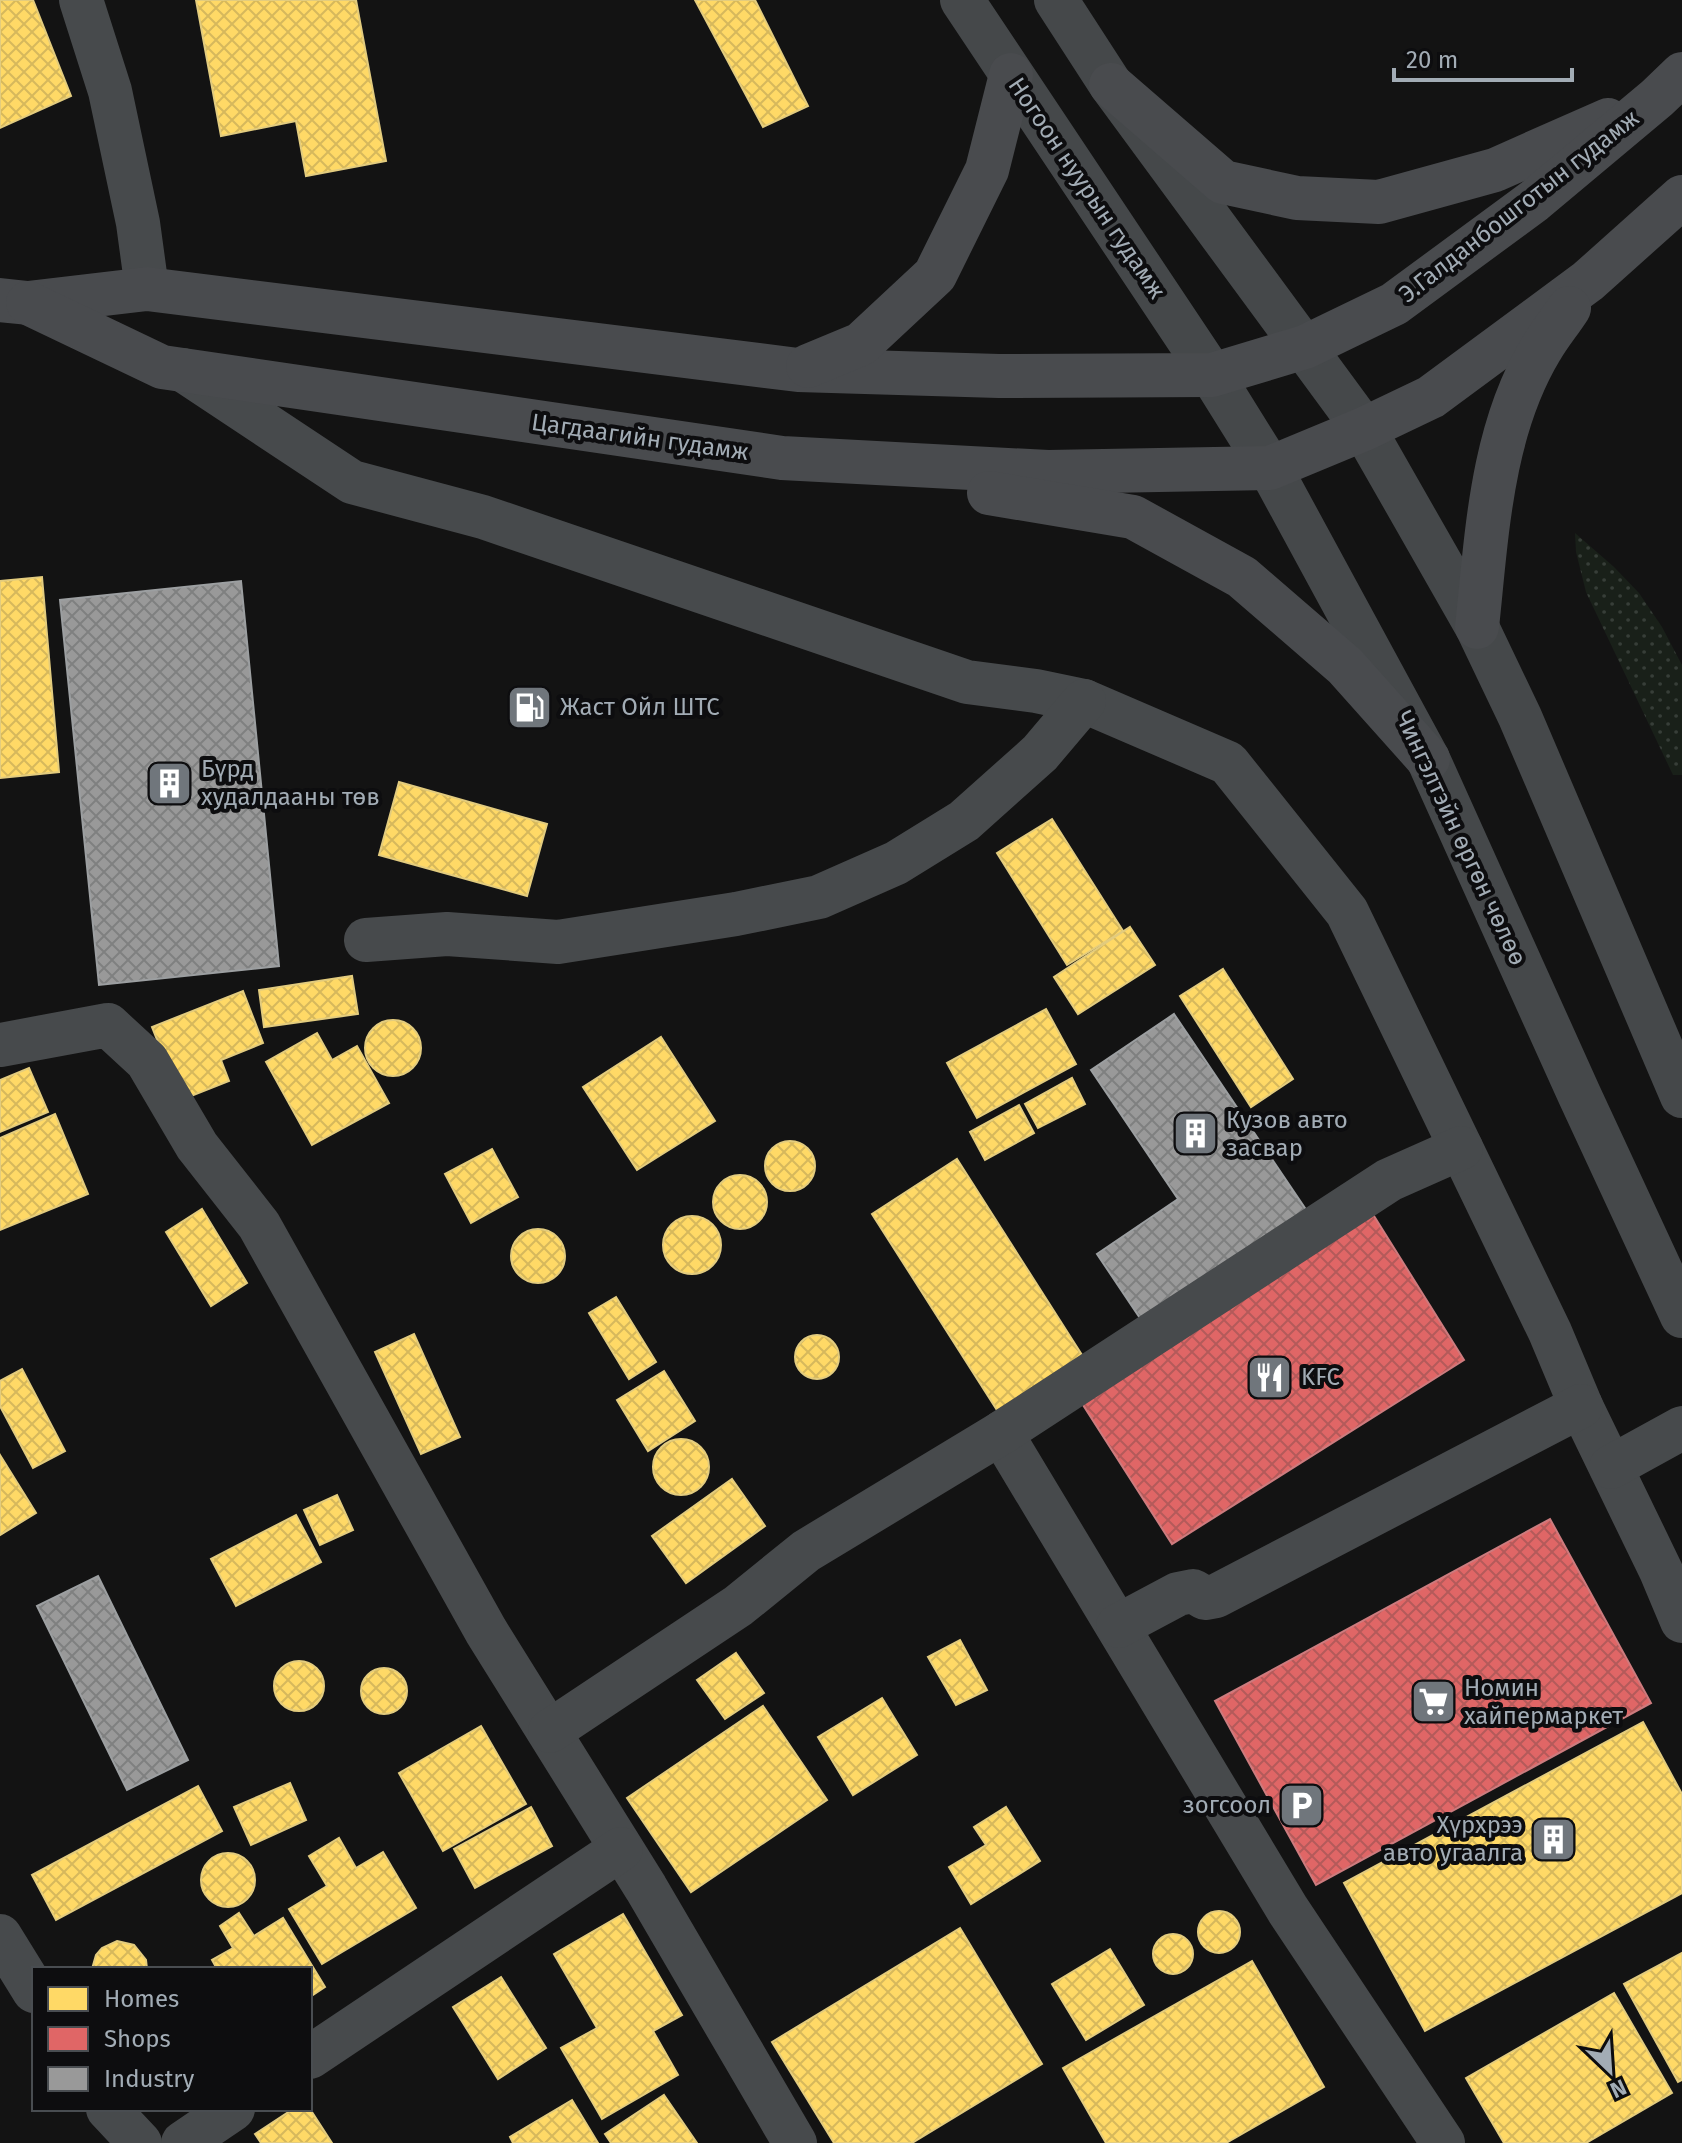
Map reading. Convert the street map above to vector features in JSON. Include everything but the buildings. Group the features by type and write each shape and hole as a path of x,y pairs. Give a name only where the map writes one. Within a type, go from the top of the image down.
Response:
{"main road":[{"name":"Ногоон нуурын гудамж","path":"962,0 1212,375"},
{"path":"1056,0 1111,85 1364,429 1477,627 1520,717 1682,1096"},
{"path":"798,370 861,344 935,275 987,170 1011,75"},
{"path":"1111,85 1223,182 1297,198 1379,202 1495,170 1670,86"},
{"name":"Э.Галданбошготын гудамж","path":"1212,375 1305,347 1394,304 1534,201 1670,86"},
{"path":"1270,468 1431,397 1588,281 1682,197"},
{"path":"1477,627 1492,488 1512,412 1540,350 1588,281"},
{"name":"Цагдаагийн гудамж","path":"14,302 147,289 798,370 999,376 1212,375"},
{"name":"Цагдаагийн гудамж","path":"14,302 162,367 782,458 1048,472 1270,468"},
{"name":"Чингэлтэйн өргөн чөлөө","path":"1212,375 1270,468 1428,759 1682,1316"},
{"path":"782,458 1133,517 1242,577 1345,666 1428,759"}],"street":[{"path":"81,0 110,91 138,223 147,289"},
{"path":"183,370 352,482 483,517 967,682 1084,701 1228,763 1347,912 1550,1332 1581,1406 1682,1621"},
{"path":"366,940 447,934 558,942 736,914 819,897 896,863 964,821 1040,753 1084,701"},
{"path":"0,1045 108,1025 147,1061 197,1146 259,1225 486,1631 550,1731 795,2143"},
{"path":"550,1731 738,1606 806,1551 1001,1433 1389,1180 1461,1148"},
{"path":"1118,1626 1178,1594 1193,1591 1205,1598 1216,1596 1581,1406"},
{"path":"1611,1467 1682,1428"},
{"path":"1001,1433 1288,1910 1443,2143"},
{"path":"312,2056 621,1849"},
{"path":"0,1936 32,1988"},
{"path":"110,2111 140,2143"},
{"path":"183,2143 230,2111"}],"shaded area":[{"path":"1575,533 1639,593 1682,665 1682,775 1673,775 1586,592 1576,552"}],"place":[{"name":"Жаст Ойл ШТС","path":"529,707"},
{"name":"Бүрд худалдааны төв","path":"170,783"},
{"name":"Кузов авто засвар","path":"1195,1134"},
{"name":"KFC","path":"1270,1377"},
{"name":"Номин хайпермаркет","path":"1433,1702"},
{"name":"зогсоол","path":"1302,1805"},
{"name":"Хүрхрээ авто угаалга","path":"1554,1839"}]}
